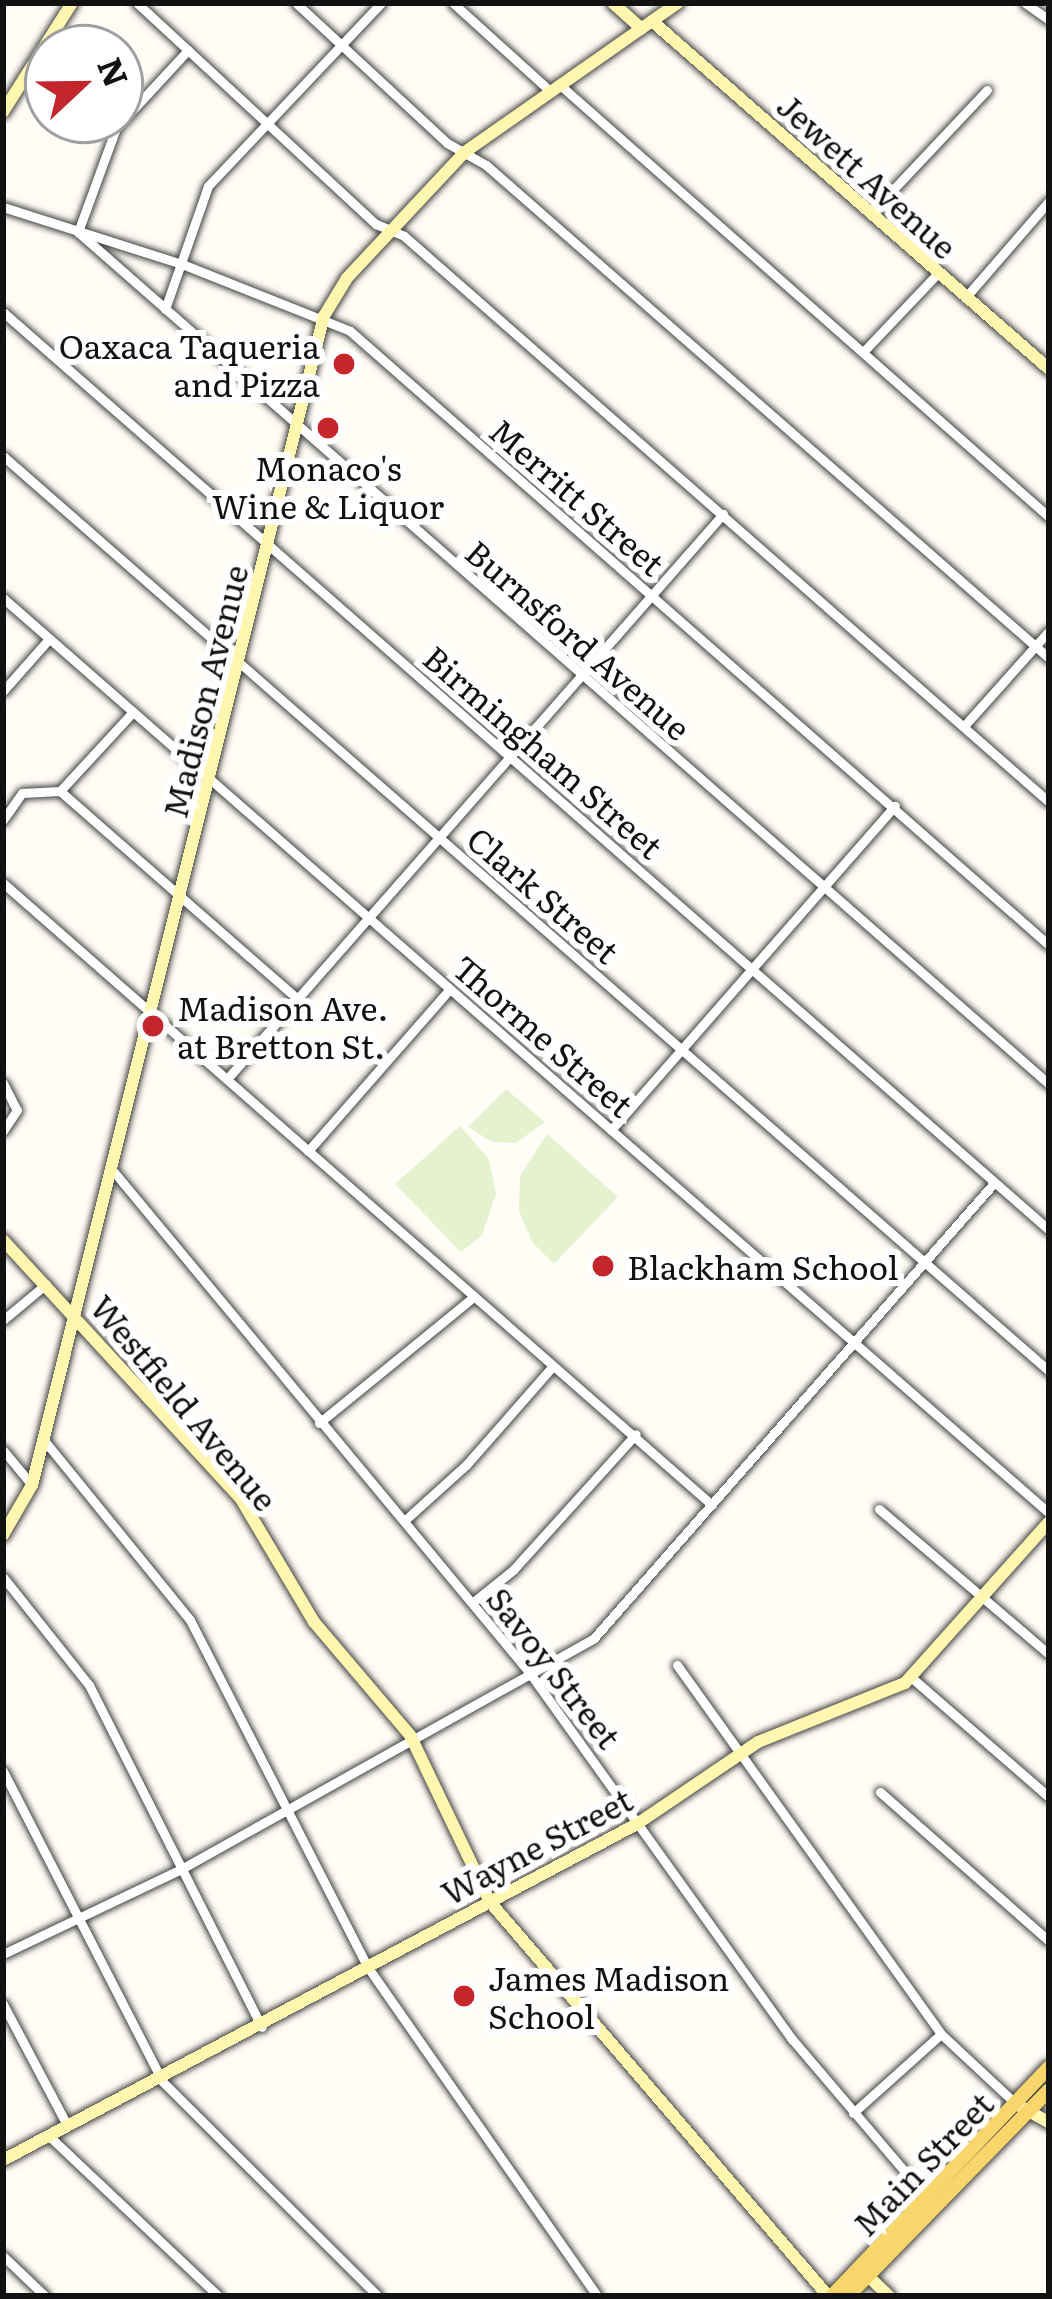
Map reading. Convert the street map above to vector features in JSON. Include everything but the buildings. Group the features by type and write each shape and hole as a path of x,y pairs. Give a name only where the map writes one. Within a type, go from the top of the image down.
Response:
{"main road":[{"name":"Main Street","path":"1023,2109 1049,2067"},
{"name":"Main Street","path":"830,2296 863,2272 1023,2109 1049,2090"},
{"name":"Main Street","path":"848,2296 863,2272"}],"street":[{"path":"136,3 1049,802"},
{"path":"296,3 1049,658"},
{"path":"165,310 208,186 381,3"},
{"path":"453,3 864,351 1049,517"},
{"name":"Jewett Avenue","path":"613,3 646,24 1049,369"},
{"name":"Madison Avenue","path":"3,1535 32,1485 114,1172 324,316 390,230 465,152 678,3"},
{"path":"1025,3 1049,20"},
{"path":"77,232 116,128 188,50"},
{"path":"3,112 24,74"},
{"path":"871,213 987,89"},
{"path":"965,298 1049,201"},
{"name":"Merritt Street","path":"3,207 324,316 895,806 1049,945"},
{"name":"Burnsford Avenue","path":"77,232 1049,1084"},
{"path":"864,351 938,273"},
{"name":"Birmingham Street","path":"3,312 1049,1230"},
{"name":"Clark Street","path":"3,456 1049,1371"},
{"path":"227,1079 723,514"},
{"name":"Thorme Street","path":"3,598 1049,1517"},
{"path":"964,726 1049,631"},
{"path":"3,691 49,639"},
{"path":"60,791 132,712"},
{"path":"3,820 22,793 60,791 298,999"},
{"path":"611,1130 895,806"},
{"path":"3,883 712,1505"},
{"path":"308,1151 450,989"},
{"path":"3,1083 17,1110 3,1131"},
{"name":"Savoy Street","path":"114,1172 530,1672 853,2113 931,2202"},
{"path":"3,1954 183,1868 410,1736 595,1637 994,1184"},
{"name":"Westfield Avenue","path":"3,1240 76,1314 241,1499 314,1622 410,1736 490,1902 830,2296"},
{"path":"3,1320 46,1284"},
{"path":"320,1423 472,1298"},
{"path":"404,1521 551,1367"},
{"path":"472,1603 636,1434"},
{"path":"43,1438 190,1620 282,1811 367,1966 597,2296"},
{"path":"3,1450 32,1485"},
{"path":"879,1509 1049,1654"},
{"name":"Wayne Street","path":"3,2160 163,2081 367,1966 637,1824 738,1753 912,1678 1049,1517"},
{"path":"3,1577 88,1685 262,2027"},
{"path":"677,1665 940,2034 1023,2109 1049,2122"},
{"path":"912,1678 1049,1797"},
{"path":"3,1771 163,2081 378,2296"},
{"path":"880,1792 1049,1941"},
{"path":"3,2004 67,2125"},
{"path":"853,2113 940,2034"},
{"path":"50,2135 218,2296"},
{"path":"3,2256 45,2296"},
{"path":"863,2272 889,2296"}],"green space":[{"path":"506,1089 545,1122 516,1143 492,1142 468,1127"},
{"path":"460,1126 489,1159 496,1194 482,1235 461,1252 395,1184"},
{"path":"547,1134 618,1197 554,1264 532,1242 519,1211 520,1176"}],"place":[{"name":"Oaxaca Taqueria and Pizza","path":"344,364"},
{"name":"Monaco's Wine & Liquor","path":"328,428"},
{"name":"Madison Ave. at Bretton St.","path":"153,1026"},
{"name":"Blackham School","path":"603,1266"},
{"name":"James Madison School","path":"464,1996"}]}
